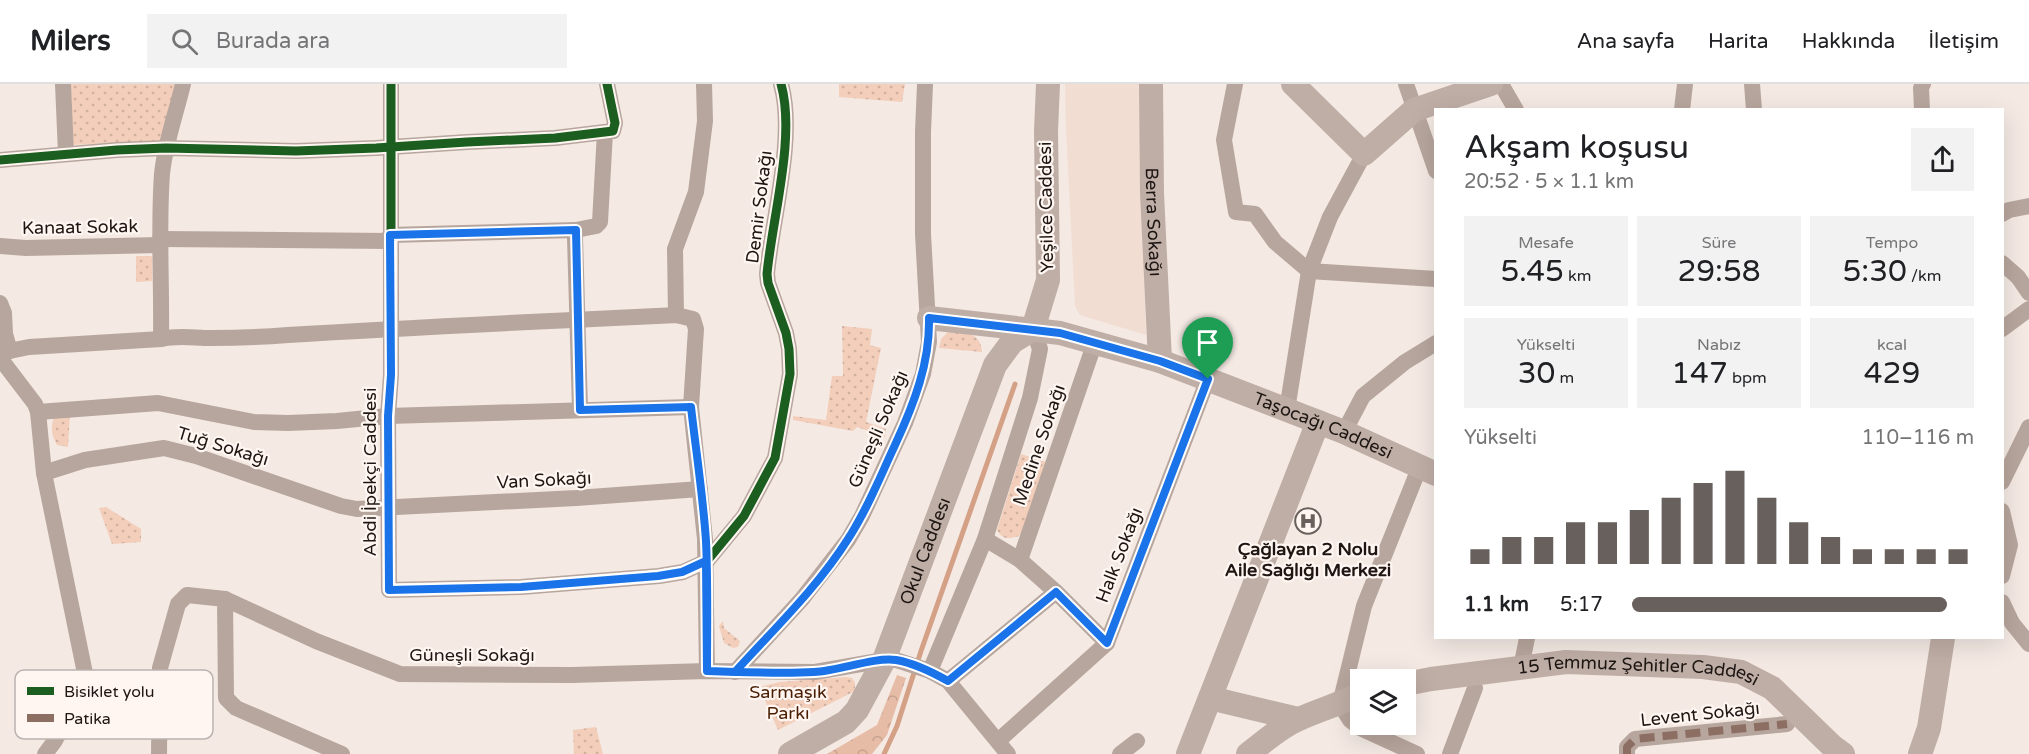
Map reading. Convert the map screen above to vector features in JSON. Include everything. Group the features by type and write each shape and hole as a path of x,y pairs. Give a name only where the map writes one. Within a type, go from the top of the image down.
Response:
{"main road":[{"name":"Yeşilce Caddesi","path":"1033,329 1048,280 1046,131 1048,84"},
{"name":"Berra Sokağı","path":"1151,84 1152,193 1160,361"},
{"path":"1297,85 1364,154 1414,110 1491,84"},
{"name":"Taşocağı Caddesi","path":"929,318 1060,333 1160,361 1344,432 1428,470"},
{"name":"Okul Caddesı","path":"790,754 846,722 892,661 995,365 1012,342 1033,329"},
{"path":"1188,754 1318,422"},
{"path":"1920,754 1929,728 1943,639"},
{"name":"15 Temmuz Şehitler Caddesi","path":"1416,683 1566,662 1702,667 1741,672 1772,688 1843,754"},
{"name":"15 Temmuz Şehitler Caddesi","path":"1416,697 1557,677 1694,681 1733,687 1764,702 1818,754"},
{"path":"1210,698 1298,719"},
{"path":"1248,754 1298,719 1350,702"}],"street":[{"path":"63,84 66,154"},
{"path":"161,339 162,172 183,84"},
{"name":"Abdi İpekçi Caddesi","path":"391,84 389,590 521,587 658,576 682,572 706,561"},
{"path":"0,160 166,148 296,151 555,138 613,131 615,123 607,84"},
{"path":"676,315 675,249 696,192 705,121 704,84"},
{"name":"Demir Sokağı","path":"706,561 744,516 774,458 790,374 786,333 768,283 785,133 784,96 781,84"},
{"name":"Güneşli Sokağı","path":"735,672 824,572 848,540 862,516 905,423 923,374 929,342 923,234 925,84"},
{"path":"1235,84 1224,140 1236,212 1255,214 1275,242 1309,271 1434,279"},
{"path":"1406,84 1434,165"},
{"path":"1501,84 1515,108"},
{"path":"1682,108 1685,84"},
{"path":"1752,84 1754,108"},
{"path":"1922,108 1923,84"},
{"path":"580,410 576,230 596,226 600,222 605,132"},
{"path":"1287,410 1309,271 1330,217 1364,154"},
{"path":"2004,213 2029,206"},
{"name":"Kanaat Sokak","path":"0,246 26,248 160,242 390,238 576,230"},
{"path":"2004,265 2018,277 2029,293"},
{"path":"0,303 4,313 3,354 38,412 44,473 84,670"},
{"path":"2004,328 2029,309"},
{"path":"3,354 29,347 169,337 289,335 328,331 390,330 676,315 693,319 696,329 691,407 706,561 707,671"},
{"path":"930,671 985,539 1030,398 1040,349 1033,329"},
{"name":"Medine Sokağı","path":"1020,560 1095,342"},
{"path":"1344,432 1363,396 1405,362 1434,344"},
{"name":"Halk Sokağı","path":"1003,747 1107,643 1208,379"},
{"path":"38,412 165,404 254,422 337,422 388,416 691,407"},
{"path":"2004,478 2029,427"},
{"name":"Tuğ Sokağı","path":"44,473 85,460 164,448 196,456 341,506 357,509 389,507"},
{"path":"1357,669 1364,606 1428,470"},
{"name":"Van Sokağı","path":"389,507 576,498 700,489"},
{"path":"2004,520 2010,545 2004,568"},
{"path":"985,539 1020,560 1107,643"},
{"path":"948,681 1056,592"},
{"name":"Güneşli Sokağı","path":"160,670 178,604 187,595 225,599 316,641 400,674 572,675 707,671 815,672 892,661"},
{"path":"225,599 226,698 236,708 342,754"},
{"path":"2004,606 2012,623 2029,644"},
{"path":"1521,668 1527,639"},
{"path":"892,661 930,671 948,681 1003,747"},
{"path":"1450,754 1475,688"},
{"name":"Levent Sokağı","path":"1627,754 1627,747 1635,739 1787,724"},
{"path":"1375,735 1417,754"},
{"path":"45,754 56,739"},
{"name":"Güneşli Sokağı","path":"159,739 159,754"},
{"path":"301,754 309,739"},
{"path":"1120,754 1137,741"}],"shaded area":[{"path":"1065,84 1140,84 1146,335 1080,315 1075,306"}],"green space":[{"path":"70,84 175,84 163,141 70,145"},
{"path":"839,84 905,84 902,102 839,97"},
{"path":"136,256 152,256 152,281 136,282"},
{"path":"842,326 872,329 870,345 881,348 866,422 886,429 885,437 857,427 853,431 793,420 793,416 826,420 832,376 843,376"},
{"path":"949,331 966,333 975,337 981,345 982,352 939,348 941,339"},
{"path":"70,413 68,447 57,445 52,430 55,415"},
{"path":"1021,454 1046,462 1023,530 1019,536 1006,538 1001,536 997,530"},
{"path":"106,507 141,529 141,542 112,544 99,508"},
{"path":"723,621 724,628 740,641 738,647 733,648 724,643 719,626"},
{"path":"897,675 906,678 887,735 872,754 827,754 877,725"},
{"name":"Sarmaşık Parkı","path":"852,678 855,691 778,730 759,687 780,682"},
{"path":"596,727 603,754 574,754 573,730"}],"waterway":[{"path":"884,754 897,726 1015,384"}],"marked path":[{"path":"1627,754 1627,747 1635,739 1787,724"}],"cycle path":[{"path":"391,84 389,590 521,587 683,572 707,561 744,516 775,458 790,374 786,333 768,283 767,274 782,178 786,128 781,84"},
{"path":"0,160 166,148 296,151 376,148 555,138 613,131 615,123 607,84"}],"place":[{"name":"Çağlayan 2 Nolu Aile Sağlığı Merkezi","path":"1308,521"}],"route":[{"path":"1208,379 1107,643 1056,592 948,681 930,671 896,660 815,672 735,672 707,671 706,561 682,572 658,576 521,587 389,590 390,235 576,230 580,410 691,407 705,539 706,561 707,616 707,671 735,672 802,598 848,540 862,516 905,423 923,374 929,342 929,318 1060,333 1160,361 1208,379"}]}
